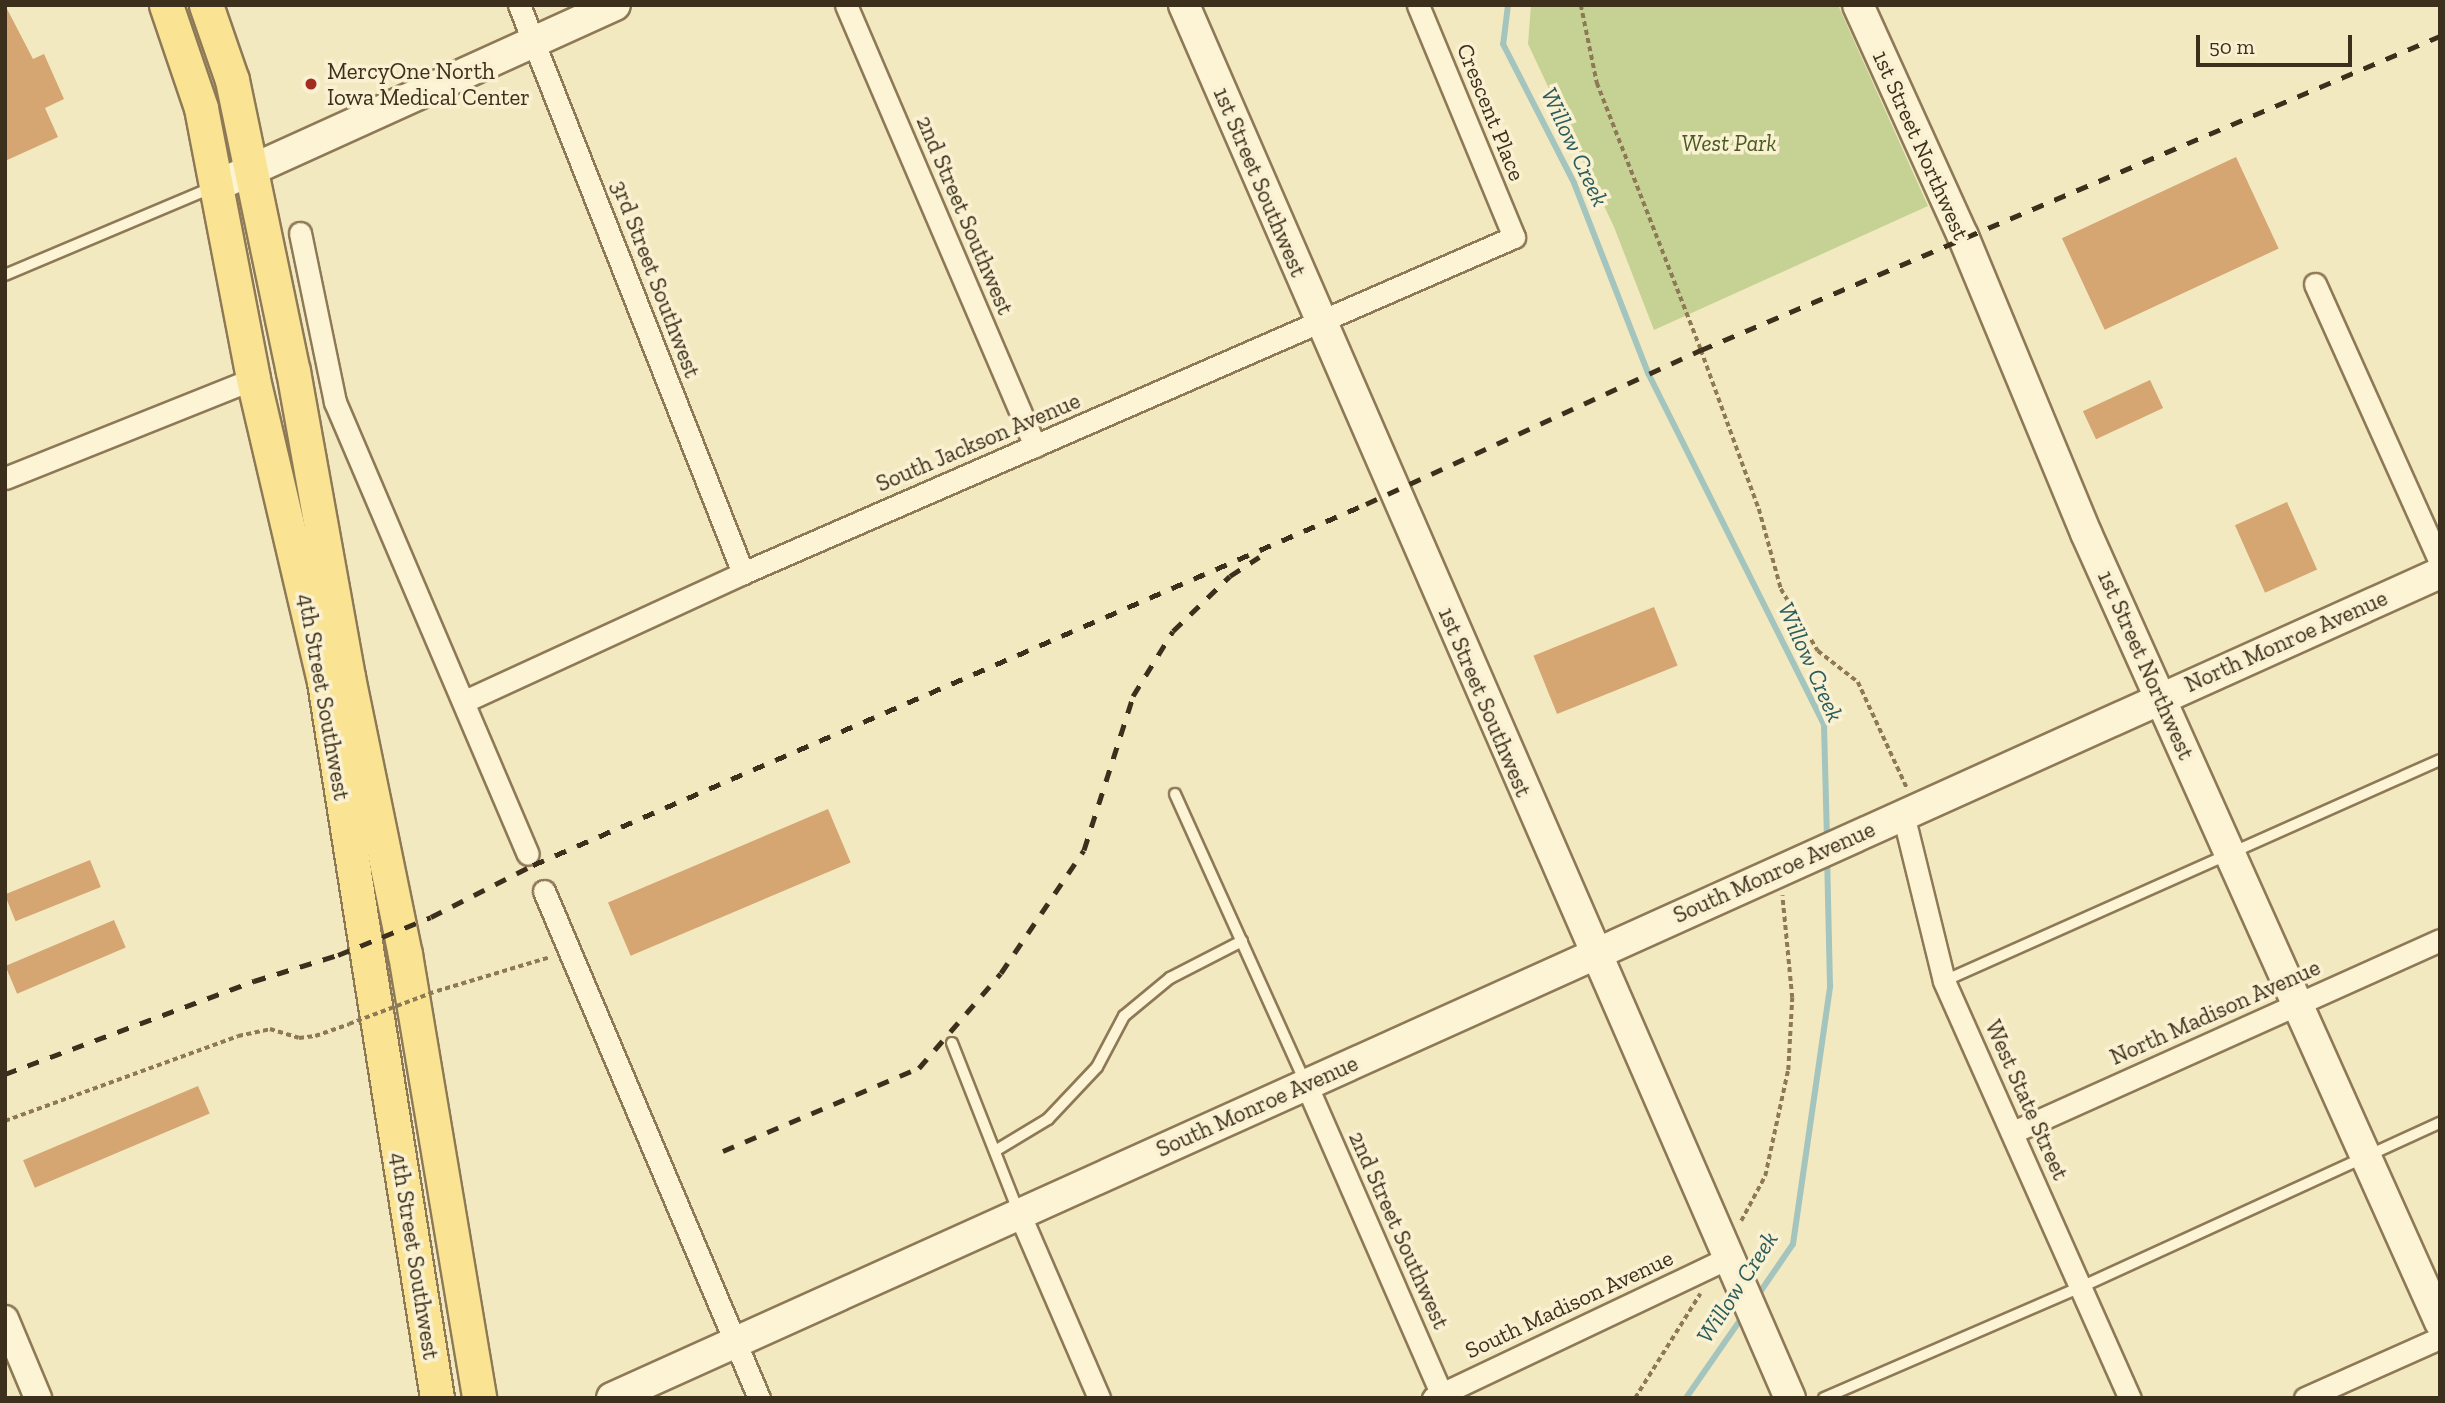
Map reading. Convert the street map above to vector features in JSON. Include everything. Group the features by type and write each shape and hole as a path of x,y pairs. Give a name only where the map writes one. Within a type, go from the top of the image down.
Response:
{"main road":[{"name":"4th Street Southwest","path":"166,5 201,108 253,379 324,682 437,1398"},
{"name":"4th Street Southwest","path":"206,5 232,80 251,170 405,954 478,1398"},
{"path":"216,186 615,5"},
{"name":"1st Street Southwest","path":"1184,5 1594,954 1790,1398"},
{"name":"1st Street Northwest","path":"1858,5 2160,697 2440,1322"},
{"name":"North Monroe Avenue","path":"1896,810 2440,573"},
{"name":"South Monroe Avenue","path":"612,1398 1594,954 1786,866 1896,810"}],"street":[{"name":"3rd Street Southwest","path":"519,5 744,573"},
{"name":"2nd Street Southwest","path":"846,5 1035,446"},
{"name":"Crescent Place","path":"1418,6 1514,237"},
{"path":"300,233 335,401 528,854"},
{"name":"South Jackson Avenue","path":"464,701 744,573 1514,237"},
{"path":"2315,284 2440,562"},
{"path":"6,475 253,379"},
{"name":"West State Street","path":"1896,810 1944,981 2130,1398"},
{"path":"544,891 759,1398"},
{"name":"North Madison Avenue","path":"2013,1132 2440,940"},
{"name":"2nd Street Southwest","path":"1306,1084 1439,1396"},
{"path":"1019,1213 1099,1398"},
{"name":"South Madison Avenue","path":"1439,1396 1730,1262"},
{"path":"5,1319 38,1398"},
{"path":"2305,1398 2440,1338"}],"lane":[{"path":"5,275 216,186"},
{"path":"1944,981 2440,760"},
{"path":"1175,794 1306,1084"},
{"path":"995,1151 1048,1119 1097,1067 1124,1016 1170,978 1242,941"},
{"path":"952,1043 1019,1213"},
{"path":"1824,1398 2081,1287 2440,1123"}],"path":[{"path":"1580,5 1597,83 1710,374 1759,509 1781,589 1818,651 1858,682 1908,788 1896,810"},
{"path":"1635,1398 1730,1262 1765,1176 1788,1070 1792,998 1786,866"},
{"path":"5,1121 238,1035 270,1029 307,1037 434,992 569,951"}],"green space":[{"name":"West Park","path":"1531,5 1838,5 1928,206 1654,330 1614,227 1528,44"}],"building":[{"path":"5,5 33,59 44,54 64,99 45,108 58,137 5,161"},
{"path":"2236,157 2279,249 2105,330 2062,238"},
{"path":"2150,380 2163,408 2096,439 2083,411"},
{"path":"2287,502 2317,570 2265,593 2235,525"},
{"path":"1654,607 1678,665 1557,714 1533,656"},
{"path":"828,809 851,862 631,956 608,902"},
{"path":"90,860 101,887 16,921 5,894"},
{"path":"114,920 126,948 17,994 5,966"},
{"path":"198,1086 210,1114 35,1188 23,1160"}],"waterway":[{"name":"Willow Creek","path":"1508,5 1503,44 1574,183 1648,373 1824,725 1827,840"},
{"name":"Willow Creek","path":"1756,1298 1793,1244 1830,986 1827,858"},
{"name":"Willow Creek","path":"1686,1398 1743,1316"}],"railway":[{"path":"5,1074 254,981 338,955 431,917 533,865 1366,504 1701,350 2440,36"},
{"path":"723,1151 919,1068 1001,973 1084,850 1133,696 1173,631 1230,576 1259,557"}],"place":[{"name":"MercyOne North Iowa Medical Center","path":"311,84"}]}
